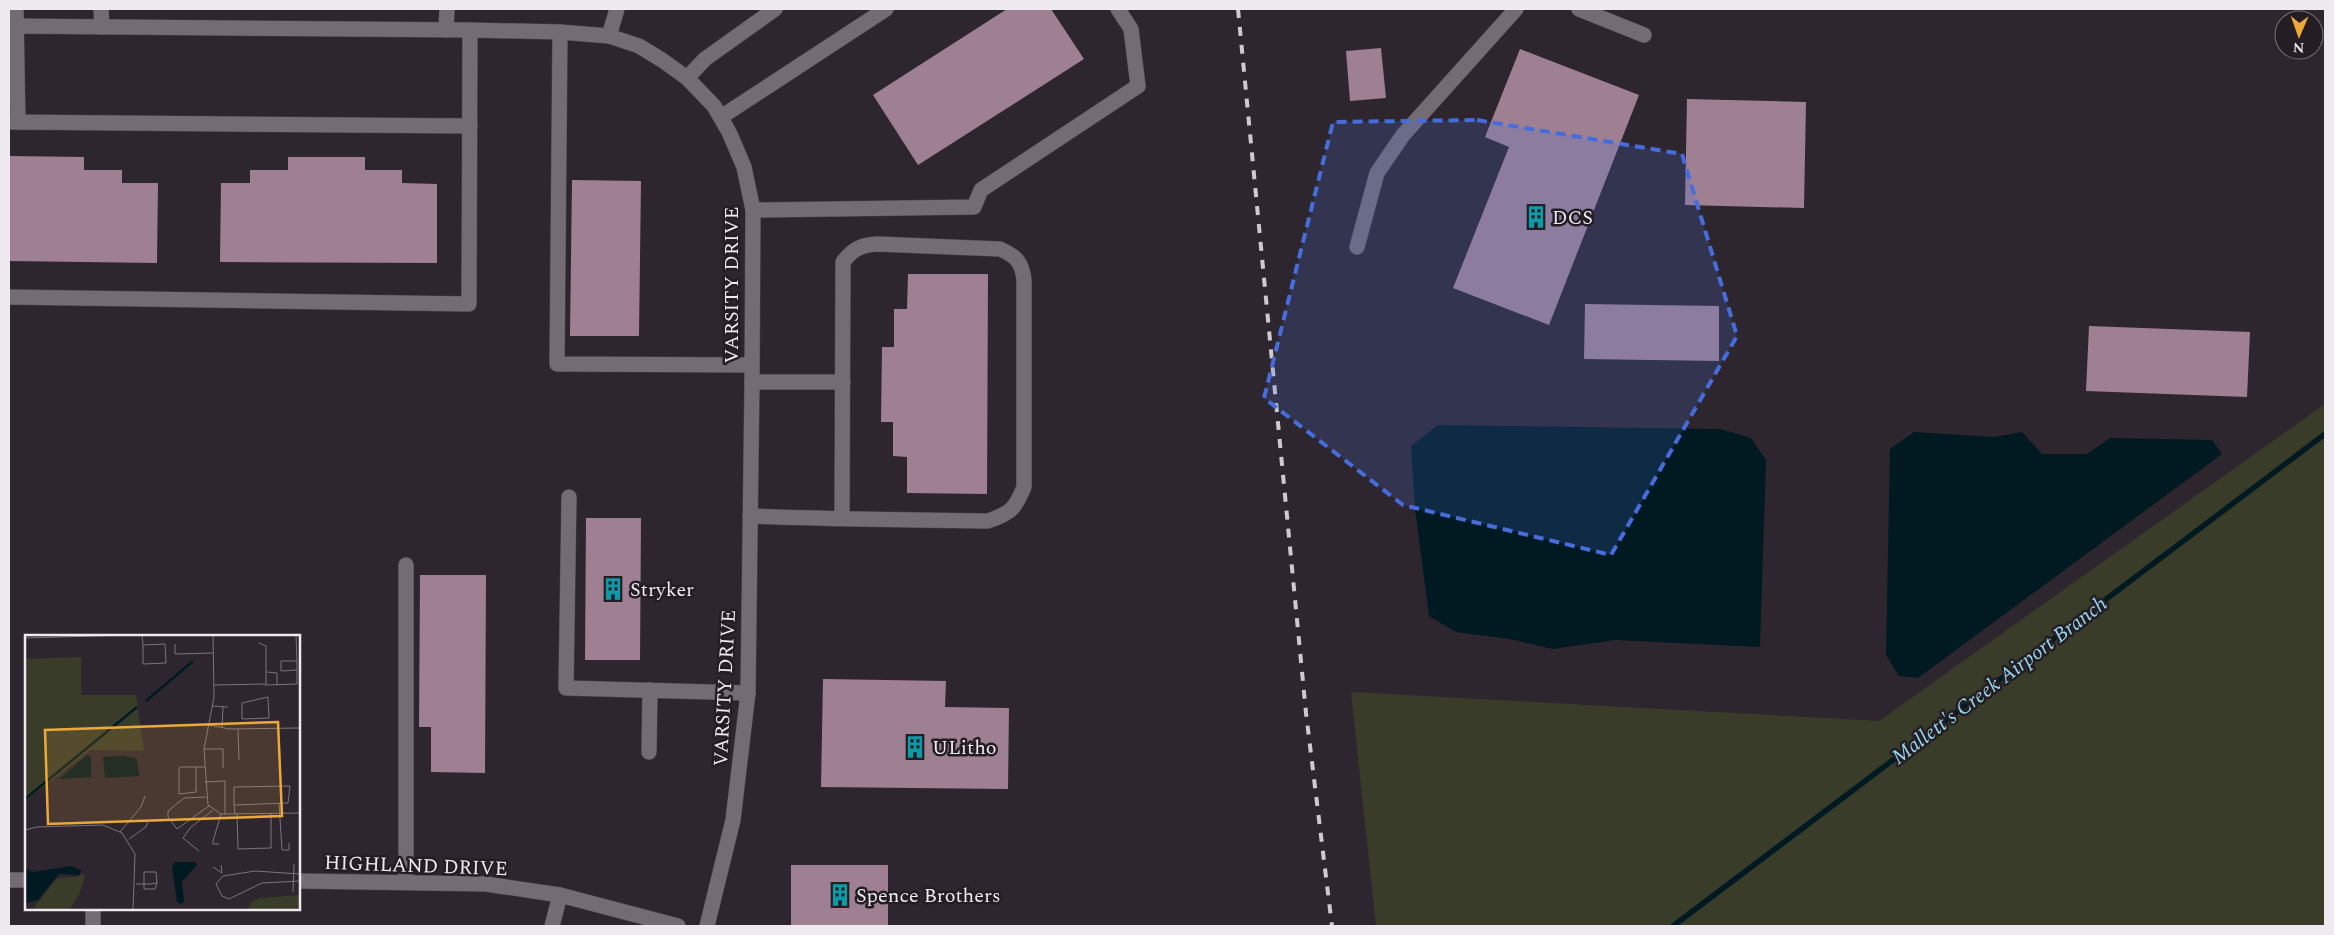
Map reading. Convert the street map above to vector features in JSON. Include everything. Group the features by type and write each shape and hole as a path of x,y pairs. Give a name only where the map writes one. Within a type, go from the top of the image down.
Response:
{"street":[{"path":"16,9 12,26 13,122 470,126"},
{"path":"101,9 102,27"},
{"path":"446,9 446,30"},
{"path":"609,36 617,9"},
{"path":"687,78 704,59 775,9"},
{"path":"721,118 886,9"},
{"path":"753,210 974,207 981,190 1138,86 1131,29 1118,9"},
{"path":"1357,247 1377,173 1403,135 1516,9"},
{"path":"1578,9 1644,35"},
{"name":"VARSITY DRIVE","path":"12,26 470,30 560,32 609,36 639,46 687,78 714,106 744,168 753,210 752,382 748,693 733,820 706,926"},
{"path":"9,297 469,304 470,30"},
{"path":"560,32 557,364 751,365"},
{"path":"750,516 842,518 988,521 1007,515 1018,504 1024,487 1023,266 1015,255 1000,249 877,244 862,245 850,253 843,262 842,518"},
{"path":"752,382 843,382"},
{"path":"569,497 566,688 748,693"},
{"path":"406,565 406,881"},
{"path":"650,690 650,752"},
{"path":"9,880 25,880"},
{"name":"HIGHLAND DRIVE","path":"300,881 406,881 486,884 560,895 678,926"},
{"path":"552,926 560,895"},
{"path":"93,910 93,926"}],"highlighted area":[{"path":"1477,120 1682,154 1737,336 1611,555 1403,505 1264,398 1333,122"}],"green space":[{"path":"2325,404 2325,926 1376,926 1351,692 1879,721"}],"water":[{"path":"1438,425 1720,429 1751,438 1766,460 1760,647 1615,640 1553,649 1510,639 1456,632 1429,616 1415,508 1411,446"},
{"path":"1914,432 1994,437 2022,432 2042,454 2087,454 2110,438 2212,440 2222,454 1918,678 1899,676 1886,655 1890,449"}],"building":[{"path":"1007,9 1051,9 1084,59 918,165 873,95"},
{"path":"1381,48 1386,98 1350,101 1346,51"},
{"name":"DCS","path":"1520,49 1639,95 1549,325 1453,288 1509,147 1485,137"},
{"path":"1687,99 1806,102 1804,208 1685,205"},
{"path":"9,156 84,157 84,170 122,170 122,183 158,183 157,263 9,261"},
{"path":"288,157 365,157 365,170 402,170 402,183 437,184 437,263 220,262 221,183 250,183 250,170 288,170"},
{"path":"572,180 641,181 639,336 570,336"},
{"path":"908,274 988,274 987,494 907,493 907,457 893,456 893,422 881,422 882,347 894,347 894,309 907,309"},
{"path":"1585,304 1719,306 1719,361 1584,359"},
{"path":"2089,326 2250,332 2247,397 2086,391"},
{"name":"Stryker","path":"586,518 641,518 640,660 585,660"},
{"path":"420,575 486,575 485,773 431,772 431,727 419,727"},
{"name":"ULitho","path":"823,679 946,681 945,707 1009,708 1008,789 821,787"},
{"name":"Spence Brothers","path":"791,865 888,865 888,925 791,925"}],"waterway":[{"name":"Mallett's Creek Airport Branch","path":"1673,926 2325,434"}],"railway":[{"path":"1238,9 1306,713 1332,926"}],"place":[{"name":"DCS","path":"1536,217"},
{"name":"Stryker","path":"613,589"},
{"name":"ULitho","path":"915,747"},
{"name":"Spence Brothers","path":"840,895"}]}
